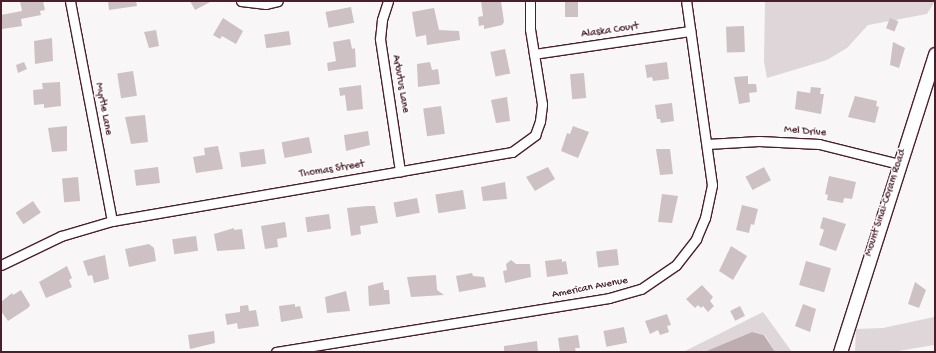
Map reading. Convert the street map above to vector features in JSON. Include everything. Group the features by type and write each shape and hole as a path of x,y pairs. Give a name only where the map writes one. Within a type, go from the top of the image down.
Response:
{"main road":[{"name":"Mount Sinai-Coram Road","path":"840,352 898,164 935,56"}],"street":[{"name":"Myrtle Lane","path":"70,1 112,221"},
{"path":"241,1 266,4 278,1"},
{"name":"Arbutus Lane","path":"388,1 382,20 380,39 400,171"},
{"name":"Thomas Street","path":"1,265 61,236 112,221 512,152 535,135 542,104 530,29 530,1"},
{"name":"American Avenue","path":"276,352 609,298 641,289 676,266 696,239 705,218 712,186 686,1"},
{"name":"Alaska Court","path":"534,54 690,31"},
{"name":"Mel Drive","path":"707,144 759,140 819,144 898,164"}],"shaded area":[{"path":"765,1 935,1 927,14 868,25 847,48 827,60 767,78 764,62"},
{"path":"763,312 792,352 775,352 765,335 752,332 704,352 683,352"},
{"path":"935,313 934,345 892,352 855,352 856,329 883,328 934,317"},
{"path":"752,332 764,335 775,352 704,352"}],"building":[{"path":"20,1 43,1 45,10 40,11 41,15 21,19 22,26 2,29 1,15 22,11"},
{"path":"108,1 136,1 137,6 109,10"},
{"path":"190,1 212,1 195,10"},
{"path":"481,1 501,1 504,22 502,25 484,29 484,25 479,26 478,17 483,16"},
{"path":"565,1 578,1 578,17 565,17"},
{"path":"351,7 354,23 329,28 325,12"},
{"path":"434,8 439,30 459,31 460,40 427,45 426,35 416,37 412,12"},
{"path":"223,18 243,31 236,44 222,36 220,39 213,35"},
{"path":"890,18 898,21 894,31 886,28"},
{"path":"744,26 745,52 727,53 726,27"},
{"path":"156,30 159,46 149,48 144,32"},
{"path":"289,31 291,45 266,48 264,34"},
{"path":"52,38 53,61 35,64 34,41"},
{"path":"350,39 352,49 355,48 356,67 328,71 327,63 336,61 333,42"},
{"path":"893,42 905,48 899,68 890,65"},
{"path":"505,49 510,73 496,77 490,52"},
{"path":"24,62 27,69 18,73 16,65"},
{"path":"430,62 432,70 438,69 440,84 418,87 417,64"},
{"path":"667,62 669,79 653,81 652,77 647,78 645,65"},
{"path":"133,71 137,96 121,98 117,74"},
{"path":"584,73 586,98 572,99 570,74"},
{"path":"748,76 748,84 756,84 757,92 749,93 750,102 739,104 734,77"},
{"path":"60,82 61,106 44,108 44,104 34,105 33,90 43,89 42,83"},
{"path":"361,85 363,109 347,111 345,95 340,96 339,88"},
{"path":"811,87 821,88 820,94 824,94 821,114 795,109 797,91 810,93"},
{"path":"855,96 877,101 876,106 879,107 875,123 848,117"},
{"path":"507,97 510,121 496,123 491,100"},
{"path":"672,103 674,121 661,123 660,119 657,119 655,105"},
{"path":"441,106 445,134 427,136 423,109"},
{"path":"145,115 148,142 131,144 125,117"},
{"path":"67,126 67,151 52,152 48,128"},
{"path":"573,126 589,132 578,158 561,151 567,133 570,134"},
{"path":"368,131 370,145 346,151 344,135"},
{"path":"309,137 312,153 285,158 282,142"},
{"path":"218,146 223,169 196,173 193,157 205,155 204,148"},
{"path":"264,149 266,164 241,167 239,152"},
{"path":"656,149 670,149 673,174 660,175"},
{"path":"158,167 160,183 136,186 134,170"},
{"path":"548,167 555,179 535,191 526,177"},
{"path":"764,167 771,180 753,190 745,177"},
{"path":"829,176 856,182 852,199 844,198 843,203 827,200 828,195 825,194"},
{"path":"78,177 80,201 64,202 62,178"},
{"path":"505,182 507,199 483,201 481,187"},
{"path":"463,190 466,209 438,213 435,194"},
{"path":"662,194 678,196 672,223 658,222"},
{"path":"417,198 420,213 396,217 393,203"},
{"path":"33,201 41,213 23,224 16,213"},
{"path":"742,205 758,209 754,225 751,224 749,233 736,230"},
{"path":"375,206 378,223 360,226 361,234 351,236 347,208"},
{"path":"329,214 331,229 307,232 305,217"},
{"path":"823,217 846,224 836,251 819,245 824,230 820,228"},
{"path":"285,222 287,237 277,239 278,247 265,249 261,226"},
{"path":"234,228 234,230 242,229 245,249 217,251 214,234"},
{"path":"196,236 198,251 174,254 172,239"},
{"path":"149,244 154,248 156,261 129,267 125,249"},
{"path":"731,246 747,256 733,280 719,271"},
{"path":"617,249 619,265 598,267 596,252"},
{"path":"105,255 109,279 94,283 92,275 88,276 83,261"},
{"path":"562,259 562,262 566,261 568,274 547,277 545,261"},
{"path":"511,260 516,264 530,264 531,277 505,283 503,271 507,270 506,264"},
{"path":"806,261 831,268 824,292 799,285"},
{"path":"67,266 72,278 69,280 72,287 46,298 39,282"},
{"path":"472,273 473,276 484,277 486,287 459,292 456,276"},
{"path":"436,275 437,290 444,295 411,297 407,277"},
{"path":"383,282 384,290 389,290 390,304 369,306 368,286"},
{"path":"915,282 926,290 919,308 908,304"},
{"path":"702,285 713,297 710,301 714,306 708,312 703,306 701,308 698,305 695,308 686,299"},
{"path":"21,290 30,305 28,308 8,321 1,311 1,302 12,293 13,295"},
{"path":"346,291 350,311 327,313 325,297"},
{"path":"295,304 295,307 300,306 303,318 281,322 279,306"},
{"path":"803,304 816,309 810,332 795,326"},
{"path":"248,305 249,311 256,310 259,326 238,329 237,323 227,325 225,314 240,312 240,306"},
{"path":"740,306 745,316 735,321 730,311"},
{"path":"667,314 671,325 667,326 669,332 660,335 658,330 650,334 645,321"},
{"path":"624,327 627,343 606,347 603,331"},
{"path":"214,331 215,343 190,349 188,335"},
{"path":"578,335 580,348 575,348 576,352 560,352 558,338"},
{"path":"537,341 538,352 504,352 504,346"}]}
